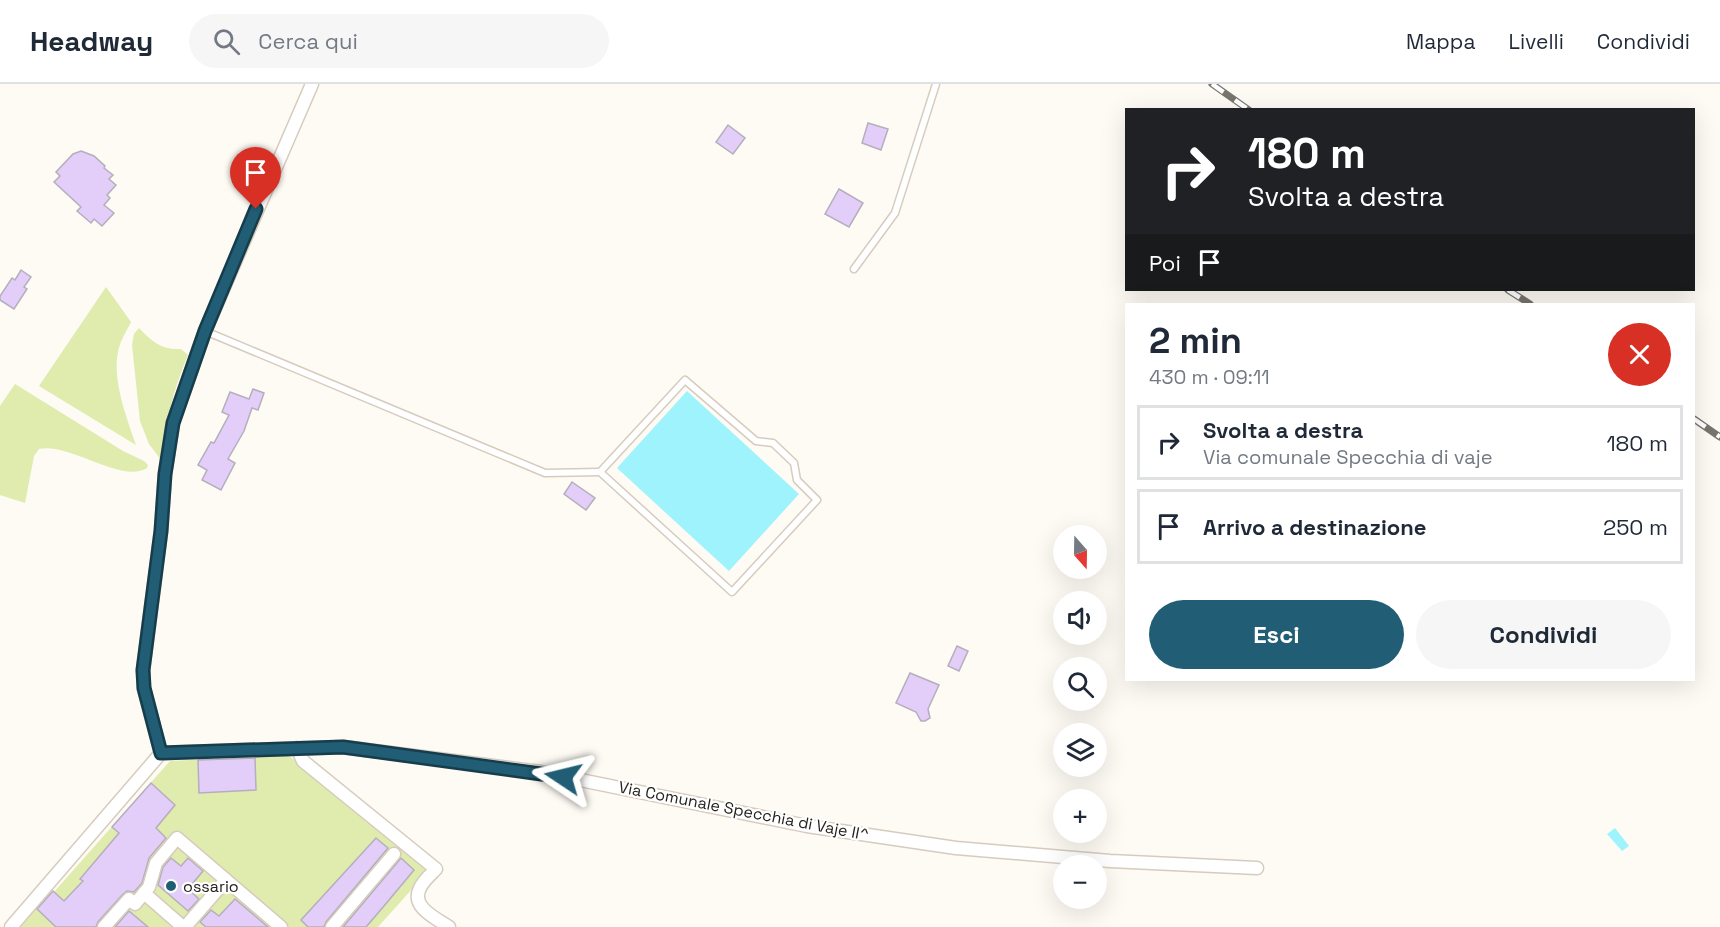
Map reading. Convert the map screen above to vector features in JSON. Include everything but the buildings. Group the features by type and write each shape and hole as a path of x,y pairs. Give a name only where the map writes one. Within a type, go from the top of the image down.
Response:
{"street":[{"path":"11,927 161,753 144,688 143,670 173,423 205,331 312,84"},
{"name":"Via Comunale Specchia di Vaje II^","path":"161,753 343,747 541,772 807,826 956,848 1110,861 1257,868"},
{"path":"297,748 303,761 436,869 420,888 417,898 422,908 449,927"},
{"path":"104,927 129,899 135,904 150,887 156,863 177,838 281,927"},
{"path":"332,927 394,854"},
{"path":"144,893 184,927 226,880"}],"lane":[{"path":"854,269 895,213 936,84"},
{"path":"205,331 545,473 600,472 732,592 817,500 797,480 794,463 773,443 756,441 685,380 600,472"}],"green space":[{"path":"106,287 131,322 119,348 117,375 121,399 136,445 39,386"},
{"path":"139,328 158,344 181,349 188,355 171,406 161,460 149,444 140,421 132,345 134,334"},
{"path":"15,384 123,451 144,461 148,465 147,468 124,471 65,451 51,448 39,449 34,456 25,503 0,495 0,406"},
{"path":"288,755 431,868 378,927 18,927 51,890 54,892 170,761"}],"water":[{"path":"687,391 799,494 729,571 617,468"},
{"path":"1615,828 1629,846 1622,851 1607,834"}],"railway":[{"path":"1212,84 1246,108"},
{"path":"1510,291 1528,303"},
{"path":"1695,420 1720,437"}],"place":[{"name":"ossario","path":"171,886"}],"route":[{"path":"256,209 196,354 173,423 143,670 144,688 161,753 343,747 541,772 563,777"}]}
